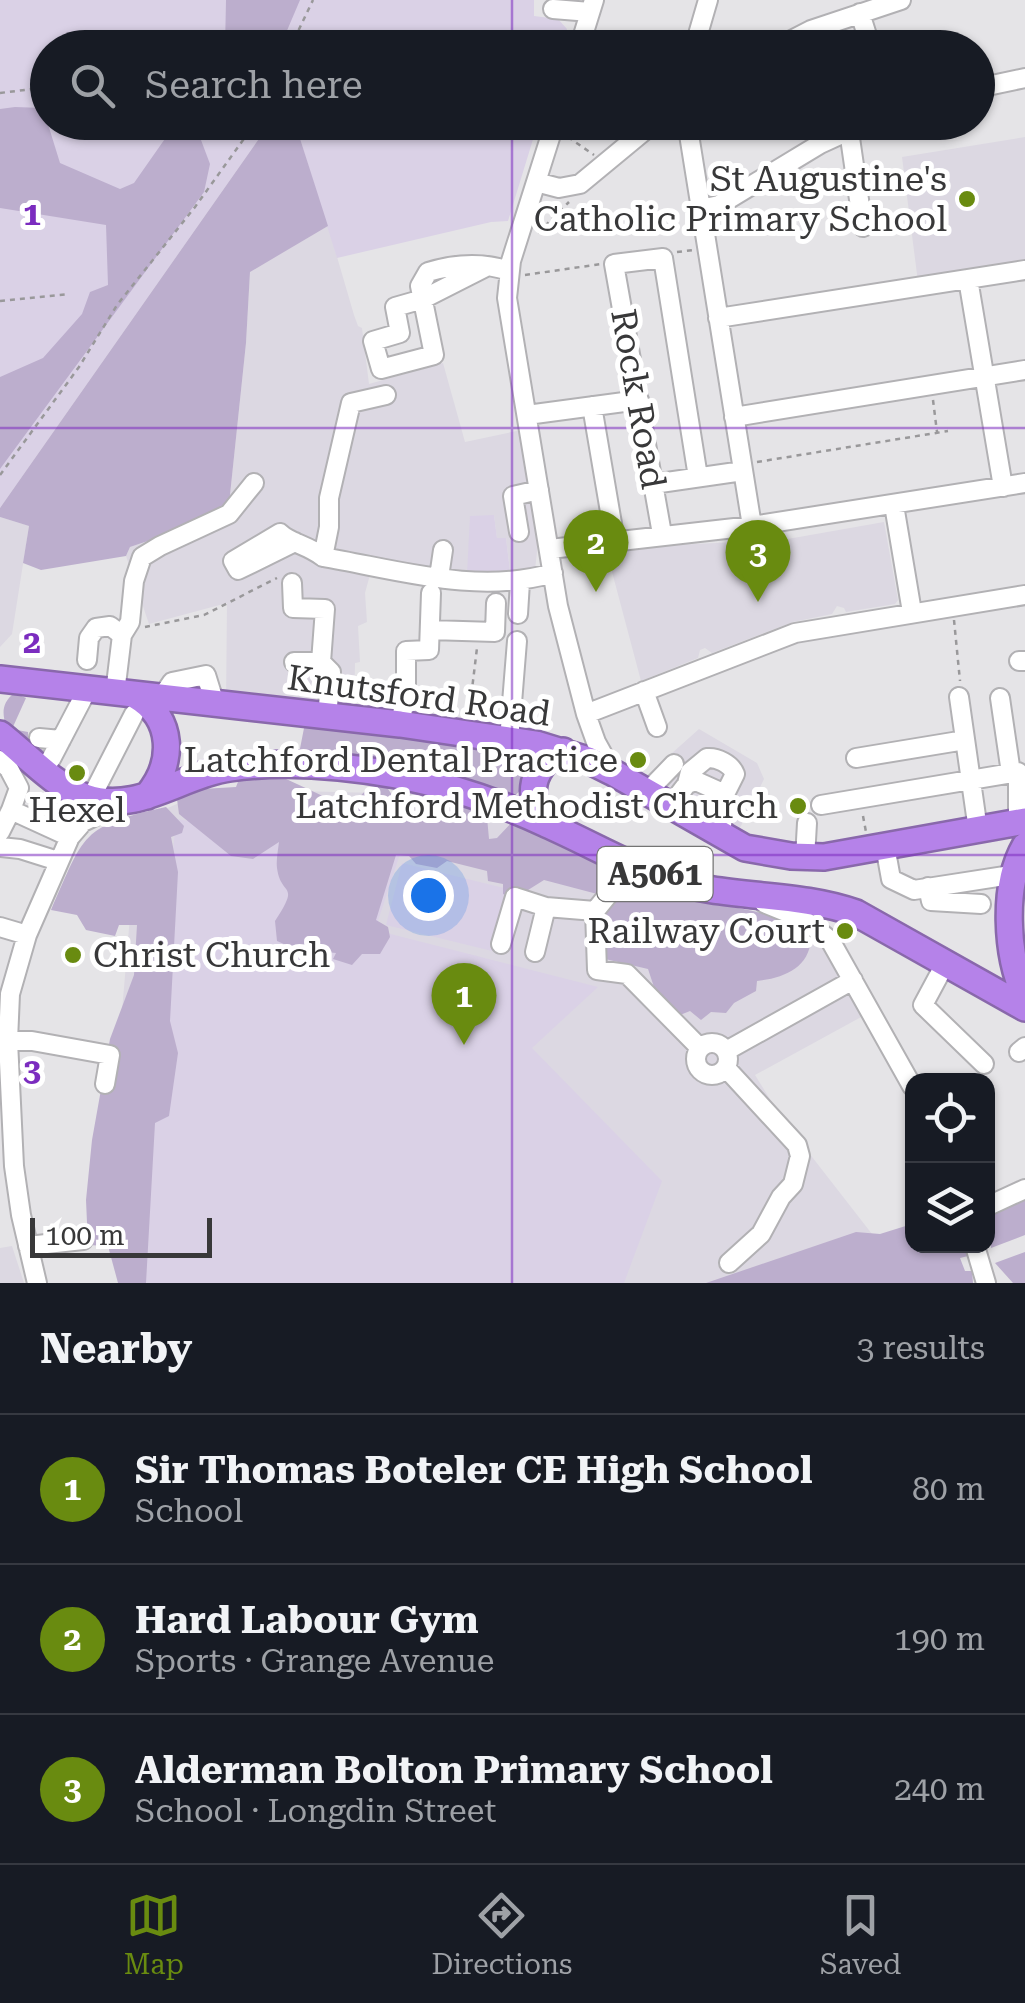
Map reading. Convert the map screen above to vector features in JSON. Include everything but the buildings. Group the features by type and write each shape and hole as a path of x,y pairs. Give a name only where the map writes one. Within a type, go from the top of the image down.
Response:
{"highway":[{"name":"Knutsford Road","path":"4,685 88,690 137,700 216,704 400,724 563,751 612,772 745,848 805,858"},
{"path":"137,700 154,708 165,730 160,774 139,799"},
{"name":"A5061","path":"2,740 66,788 91,798 139,799 224,769 296,764 396,775 495,803 664,878 742,895 840,907 1025,1008"},
{"path":"495,803 517,795 525,782 524,758 509,740"},
{"path":"546,824 536,806 534,778 540,766 563,751"},
{"name":"A5061","path":"805,858 978,830 1023,830"},
{"path":"1023,830 1012,947 1025,996"},
{"name":"A5061","path":"742,895 754,863 745,848"}],"street":[{"path":"699,30 708,0"},
{"path":"811,30 901,0"},
{"path":"553,9 592,6 585,30"},
{"path":"860,13 865,30"},
{"path":"995,84 1025,78"},
{"path":"550,140 509,271 508,306 558,606 586,714 612,772"},
{"path":"536,182 573,187 633,140"},
{"path":"690,140 752,526"},
{"path":"701,209 719,205 833,140"},
{"path":"850,140 863,228"},
{"path":"614,264 662,258 698,476"},
{"name":"Rock Road","path":"614,264 662,534"},
{"path":"423,299 395,307 400,334 374,341 381,370 434,355 423,299 420,286 428,272 451,265 509,271"},
{"path":"718,318 1025,270"},
{"path":"968,280 1002,487"},
{"path":"734,417 1025,370"},
{"path":"323,556 329,498 351,403 386,396"},
{"path":"527,416 638,400"},
{"path":"592,406 615,541"},
{"path":"653,484 743,468"},
{"path":"122,635 130,622 142,557 229,514 254,483"},
{"path":"550,549 752,526 1025,483"},
{"path":"520,532 513,496 539,490"},
{"path":"894,505 912,612"},
{"path":"295,542 308,545 323,556 435,586 520,582 553,572"},
{"path":"400,724 406,695 406,650 429,650 443,550"},
{"path":"284,581 293,608 325,609 321,662"},
{"path":"518,614 520,582"},
{"path":"586,714 795,633 1025,595"},
{"path":"430,630 495,632 496,603"},
{"path":"87,660 89,638 96,628 110,626 122,635 137,700 91,798"},
{"path":"509,740 516,641"},
{"path":"294,662 321,662 331,672 327,716"},
{"path":"52,759 88,690"},
{"path":"644,691 657,727"},
{"path":"959,697 978,830"},
{"path":"1000,698 1012,773"},
{"path":"563,751 584,737 586,714"},
{"path":"39,738 61,740"},
{"path":"0,832 19,788 2,740"},
{"path":"856,758 964,740"},
{"path":"670,806 687,784 690,772 707,758 730,766 735,774 726,794 721,836"},
{"path":"646,792 674,764"},
{"path":"821,806 1018,772 1023,830"},
{"path":"687,784 705,782 726,794"},
{"path":"37,1283 6,1125 8,1041 4,1015 28,935 72,833 75,807 66,788"},
{"path":"72,833 94,816 139,799"},
{"path":"11,810 72,833"},
{"path":"805,858 806,823"},
{"path":"0,846 20,848 58,861"},
{"path":"877,847 891,879 914,890 1020,874"},
{"path":"624,861 612,890 594,910 597,970 627,974 700,1048"},
{"path":"928,887 931,901 982,904"},
{"path":"742,895 812,924 830,940 905,1073"},
{"path":"501,944 515,898 546,906 594,910"},
{"path":"535,952 546,906"},
{"path":"0,927 28,935"},
{"path":"945,964 923,1005 984,1064"},
{"path":"729,1263 761,1234 793,1184 800,1156 797,1145 726,1060 714,1043 700,1048 695,1058 702,1073 712,1076 726,1060 853,980"},
{"path":"8,1041 32,1041 110,1055 105,1084"},
{"path":"995,1203 1025,1188"},
{"path":"28,1246 83,1240"},
{"path":"977,1253 986,1283"}],"path":[{"path":"298,30 312,0"},
{"path":"0,93 30,89"},
{"path":"0,475 79,367 117,305 195,208 243,140"},
{"path":"574,140 602,165"},
{"path":"538,233 574,194"},
{"path":"662,258 666,254 708,248"},
{"path":"509,271 530,276 614,264"},
{"path":"0,300 69,294"},
{"path":"930,385 938,433"},
{"path":"743,468 948,432"},
{"path":"122,635 137,628 204,616 284,581"},
{"path":"952,606 960,657 959,697"},
{"path":"466,734 477,646"},
{"path":"860,800 877,847"}],"shaded area":[{"path":"0,0 534,0 534,16 558,19 567,29 30,30 30,140 258,140 0,508"},
{"path":"226,0 300,0 287,30 225,30"},
{"path":"30,108 30,140 53,140 60,163 120,189 134,183 164,140 201,140 210,164 204,192 0,469 0,377 43,358 82,314 90,292 108,285 106,225 0,208 0,109"},
{"name":"St Augustine's Catholic Primary School","path":"1025,137 1025,265 918,282 902,157"},
{"path":"258,140 300,140 328,226 250,272 228,514 130,547 126,556 41,570 23,563 29,526 0,517 0,508"},
{"path":"300,140 533,140 508,221 337,258"},
{"path":"328,226 354,315 362,328 369,384 443,363 465,442 526,429 539,533 535,570 510,571 506,538 497,539 494,515 467,574 371,571 365,593 367,622 358,626 360,662 355,663 354,712 226,705 227,603 149,624 126,556 130,547 228,514 250,271"},
{"path":"494,515 497,538 506,538 510,571 467,574 470,516"},
{"path":"0,517 29,526 12,634 0,647"},
{"path":"884,522 898,600 895,604 846,612 837,606 832,614 793,622 712,653 705,648 698,658 641,681 607,553 673,545 782,540"},
{"path":"14,693 26,698 12,729 28,732 48,755 46,759 7,729 4,710"},
{"path":"305,723 516,745 526,766 522,789 510,800 297,764"},
{"path":"699,729 757,763 764,779 738,832 643,779"},
{"path":"271,772 325,797 354,803 366,790 385,784 404,814 415,812 427,797 440,801 444,818 454,805 472,807 487,817 489,839 497,838 513,821 615,869 601,895 544,880 528,890 529,896 519,900 503,894 503,884 488,881 487,871 447,861 437,868 396,855 376,920 388,927 390,937 380,954 362,954 352,965 333,959 336,953 295,949 277,941 275,921 288,895 277,868 279,842 253,859 231,856 179,814 177,799 202,789 236,787 241,774"},
{"path":"211,789 418,794 503,811 675,891 731,909 776,913 812,931 863,1016 755,1075 781,1117 879,1243 748,1283 127,1283 109,1166 138,821"},
{"path":"166,807 184,826 182,833 171,837 178,872 170,1021 178,1053 169,1116 155,1123 146,1283 118,1283 108,1246 88,1245 86,1200 110,1039 134,975 137,925 119,925 115,936 86,930 77,915 51,910 71,865 89,837 117,820"},
{"path":"176,819 400,854 375,930 598,987 532,1048 662,1181 624,1283 141,1283 137,1255"},
{"path":"402,863 508,889 492,951 386,925"},
{"path":"628,875 671,894 785,921 811,939 806,957 793,970 757,981 756,991 734,1003 726,1013 711,1012 701,1020 690,1011 680,1015 654,987 648,969 601,958 599,914"},
{"path":"1025,1197 1025,1235 995,1246 995,1210"},
{"path":"905,1226 905,1253 972,1253 960,1258 965,1271 972,1271 973,1283 706,1283 856,1232 880,1234"},
{"path":"12,1246 24,1283 0,1283 0,1248"},
{"path":"1025,1252 1025,1283 1013,1283 995,1263"}],"place":[{"name":"St Augustine's Catholic Primary School","path":"967,199"},
{"name":"Hard Labour Gym","path":"596,592"},
{"name":"Alderman Bolton Primary School","path":"758,602"},
{"name":"Latchford Dental Practice","path":"638,760"},
{"name":"Hexel","path":"77,773"},
{"name":"Latchford Methodist Church","path":"798,806"},
{"name":"Railway Court","path":"845,931"},
{"name":"Christ Church","path":"73,955"},
{"name":"Sir Thomas Boteler CE High School","path":"464,1045"}]}
